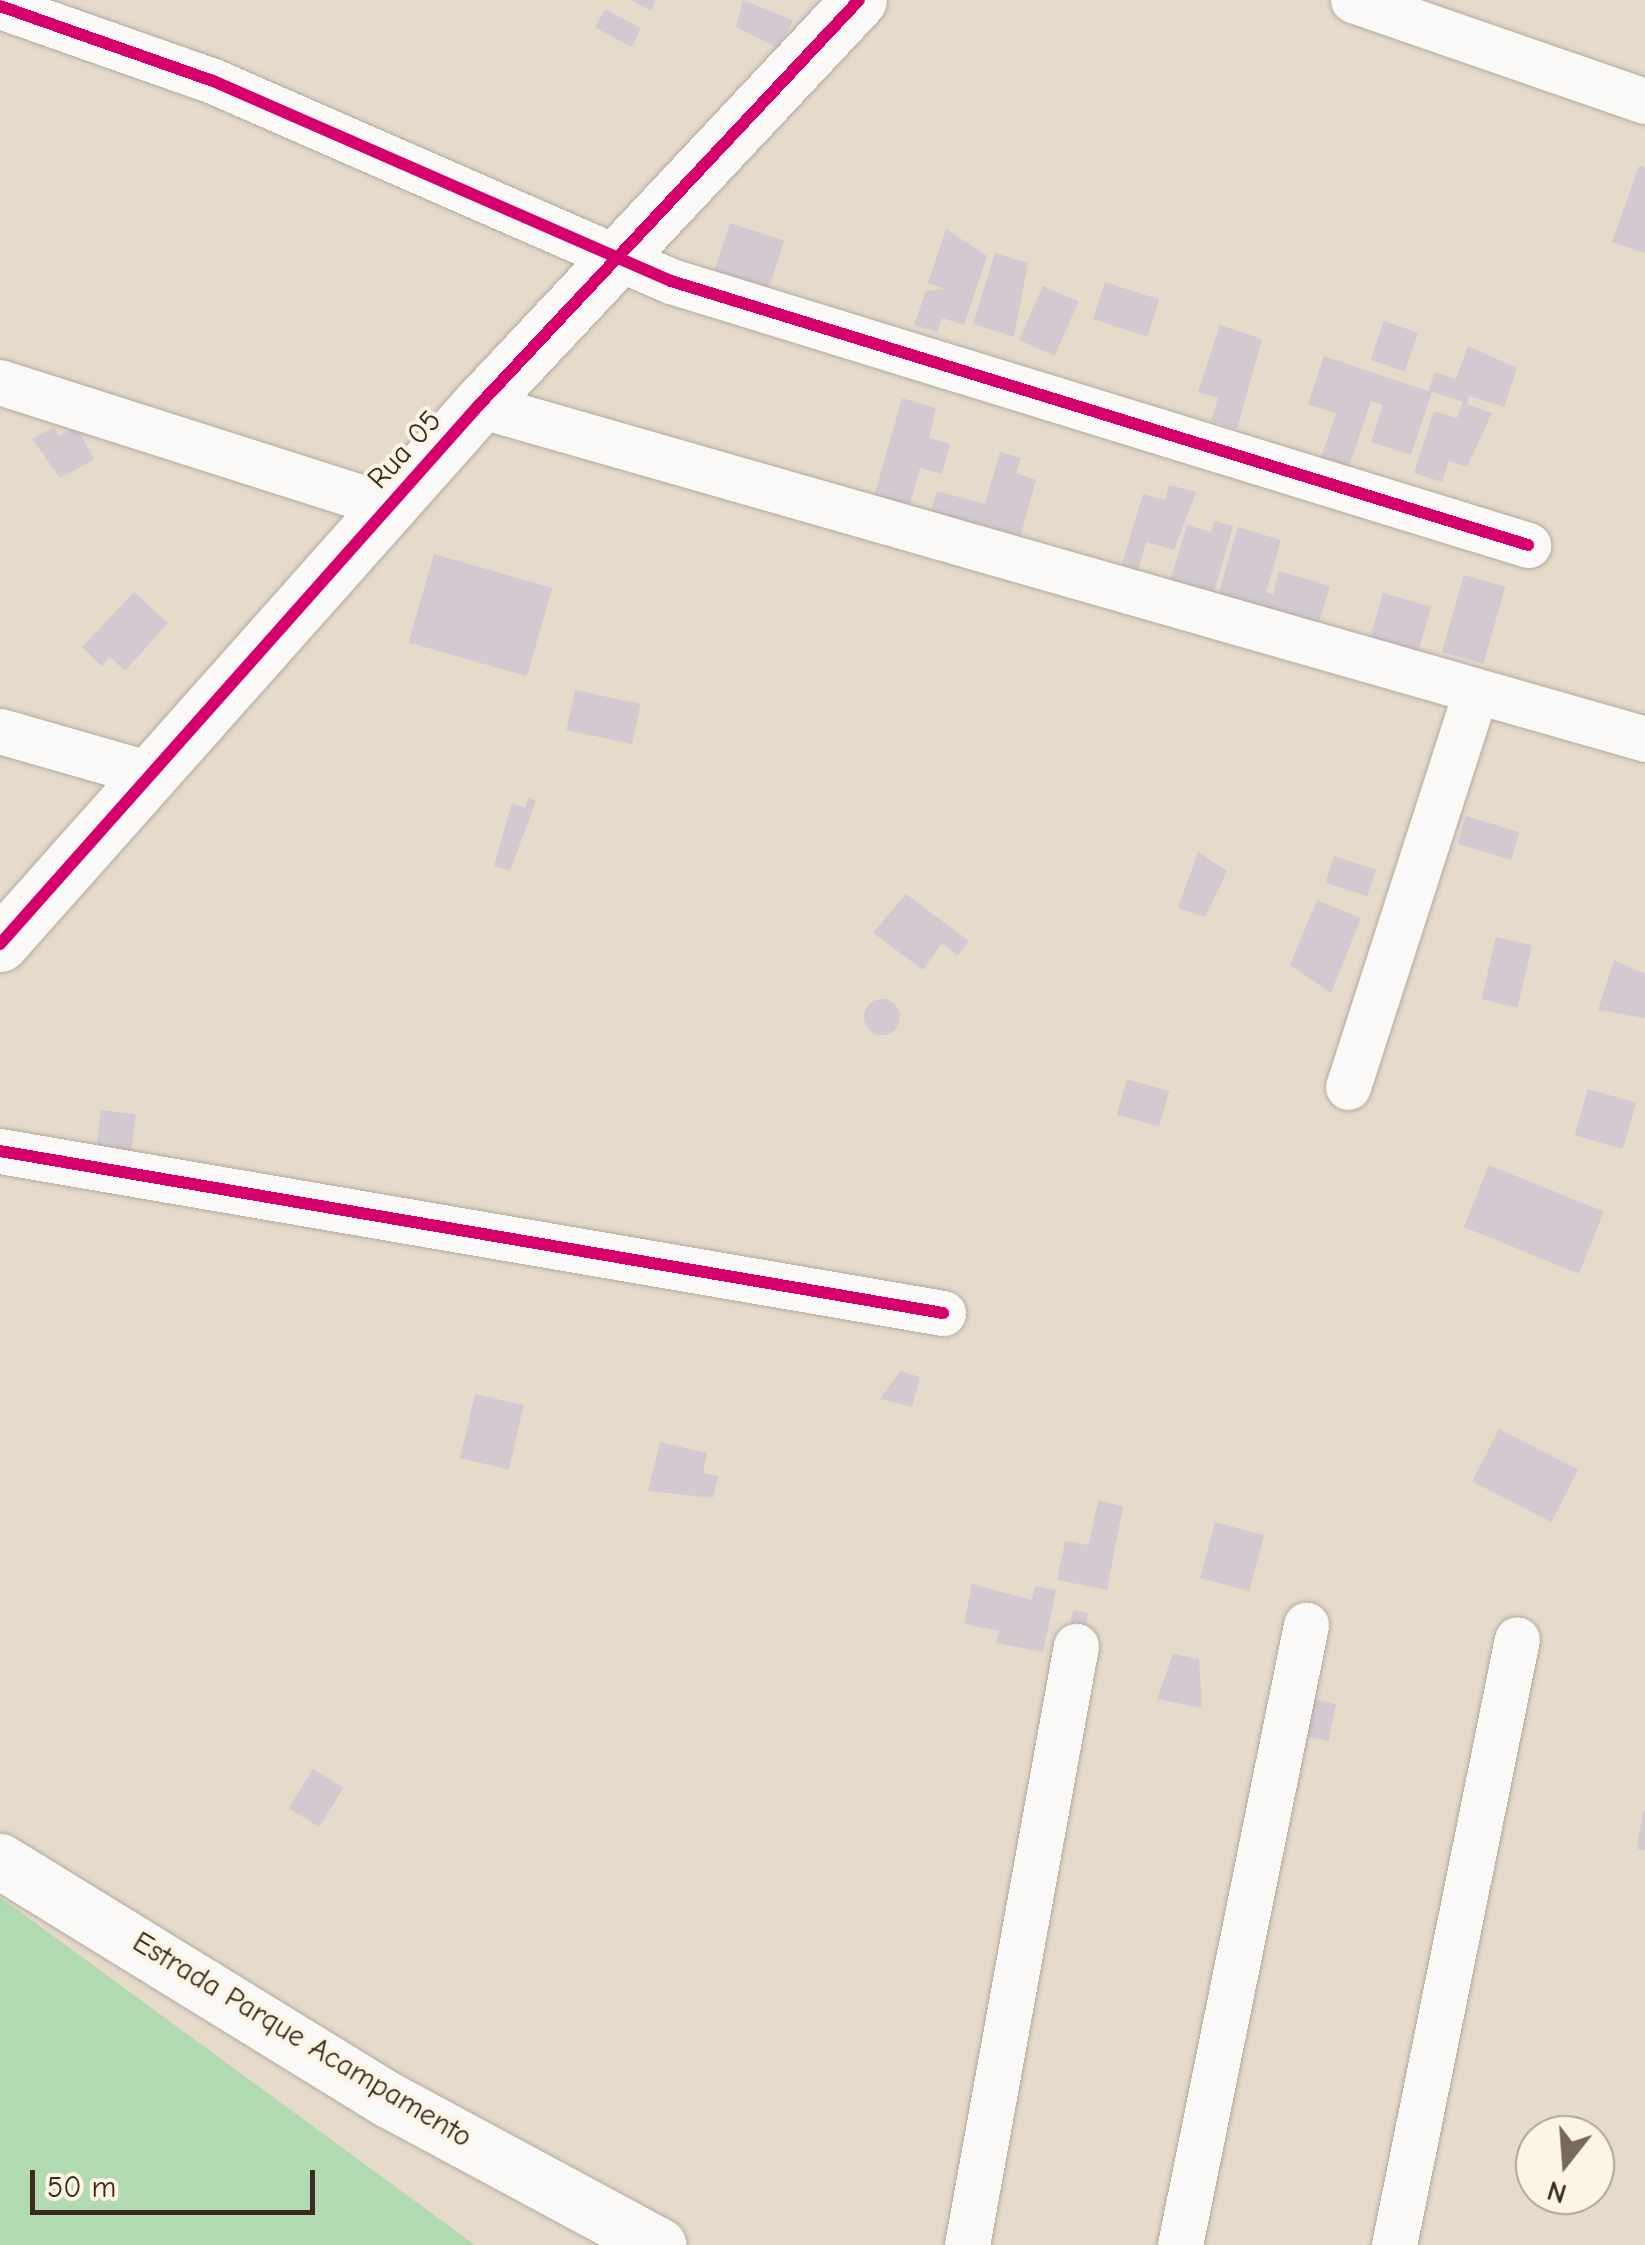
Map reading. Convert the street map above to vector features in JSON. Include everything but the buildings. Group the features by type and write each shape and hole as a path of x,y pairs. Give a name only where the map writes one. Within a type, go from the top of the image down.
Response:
{"street":[{"name":"Rua 05","path":"0,944 479,405 859,0"},
{"path":"1353,0 1645,101"},
{"path":"0,6 213,81 617,260 1528,545"},
{"path":"0,382 389,506"},
{"path":"479,405 1645,739"},
{"path":"1348,1087 1476,691"},
{"path":"0,732 150,774"},
{"path":"0,1152 943,1312"},
{"path":"1180,2245 1306,1625"},
{"path":"1394,2245 1517,1639"},
{"path":"967,2245 1076,1646"},
{"name":"Estrada Parque Acampamento","path":"0,1862 389,2100 658,2245"}],"green space":[{"path":"0,1897 475,2245 0,2245"}],"cycle path":[{"path":"0,944 479,405 859,0"},
{"path":"0,6 213,81 671,281 1528,545"},
{"path":"0,1151 943,1313"}]}
